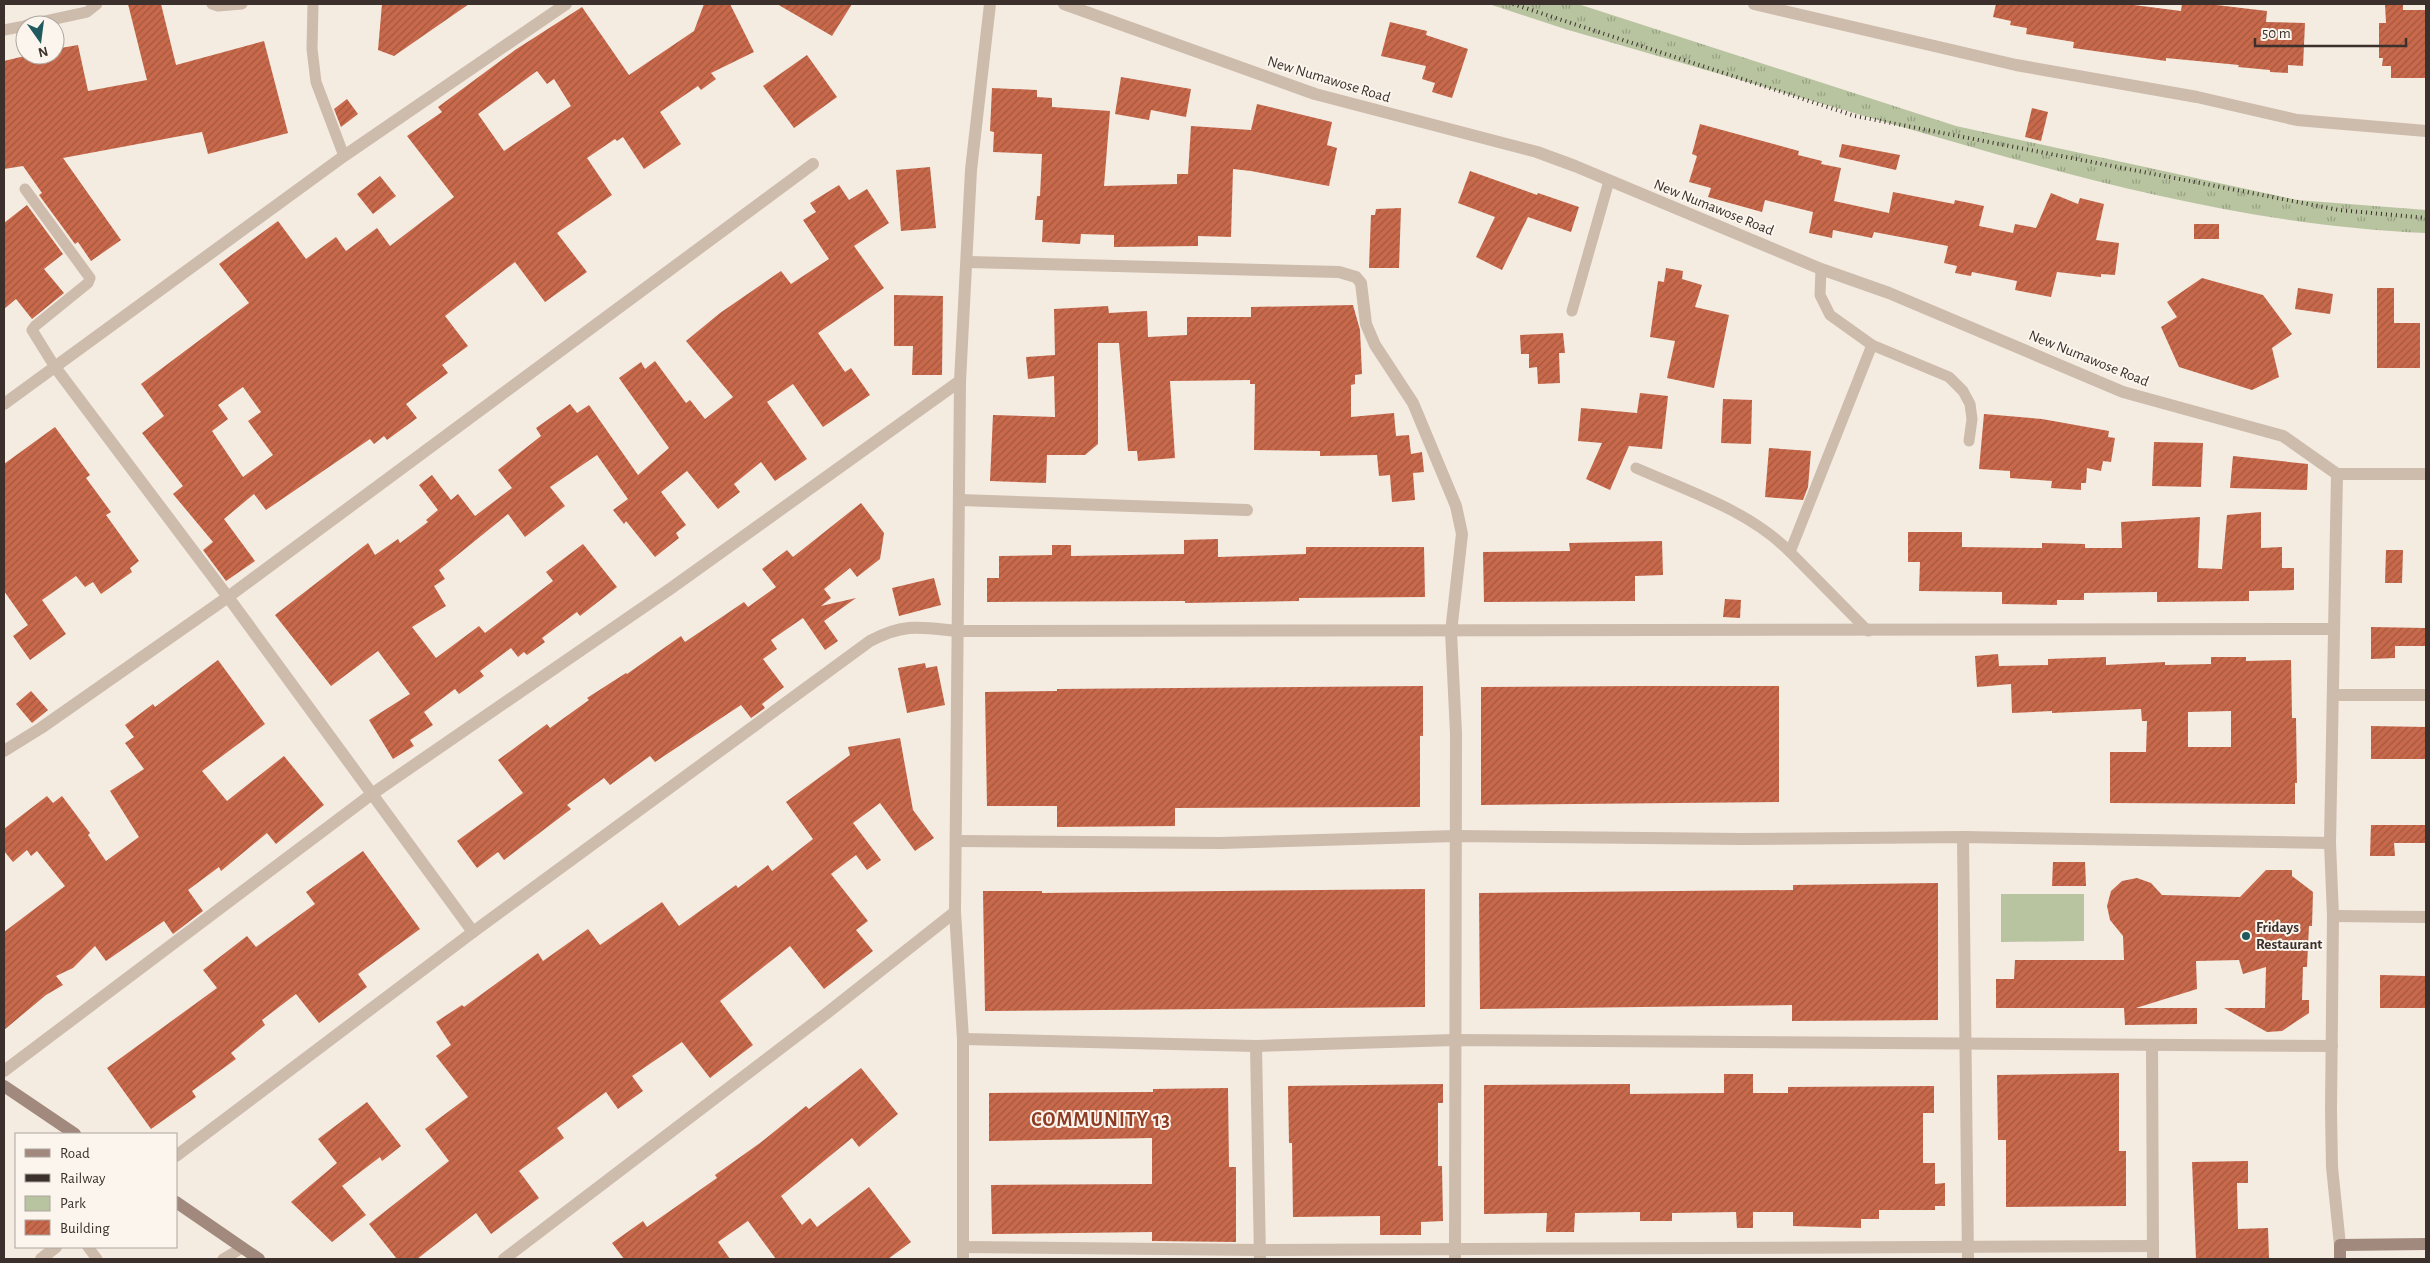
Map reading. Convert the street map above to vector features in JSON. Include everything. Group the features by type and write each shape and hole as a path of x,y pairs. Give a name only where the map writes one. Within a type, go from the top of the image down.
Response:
{"street":[{"path":"4,404 344,156 566,4"},
{"path":"990,4 972,170 960,380 955,912 963,1039 962,1255 2153,1253 2152,1045"},
{"name":"New Numawose Road","path":"1064,4 1315,94 1537,152 1575,166 1609,182 1821,269 1889,293 2123,392 2283,436 2337,474"},
{"path":"1754,4 2016,65 2197,97 2297,120 2426,131"},
{"path":"4,751 228,597 813,164"},
{"path":"968,262 1339,272 1356,277 1363,289 1366,324 1375,345 1413,403 1456,506 1462,534 1451,632 1456,733 1455,1254"},
{"path":"55,367 228,597 473,932"},
{"path":"4,1071 372,794 670,588 960,380"},
{"path":"2340,1259 2332,1167 2333,916 2330,843 2337,474 2426,474"},
{"path":"960,500 1247,510"},
{"path":"178,1154 473,932 870,642 888,632 914,626 957,631 1451,632 2334,628"},
{"path":"2333,695 2426,695"},
{"path":"957,841 1220,843 1455,836 1742,839 1963,837 2330,843"},
{"path":"1963,837 1968,1254"},
{"path":"504,1259 827,1013 955,912"},
{"path":"2333,916 2426,917"},
{"path":"963,1039 1256,1046 1455,1040 2332,1046"},
{"path":"1256,1046 1260,1255"},
{"path":"4,1086 74,1133"},
{"path":"178,1203 259,1259"},
{"path":"2340,1246 2426,1244"},
{"path":"41,1259 55,1248"}],"lane":[{"path":"65,17 88,12 97,4"},
{"path":"212,4 218,6 242,4"},
{"path":"313,4 312,49 316,82 344,156"},
{"path":"1572,311 1609,182"},
{"path":"25,189 90,278 88,283 32,330 55,367"},
{"path":"1821,269 1820,295 1830,315 1872,345 1949,377 1963,391 1970,404 1972,419 1969,441"},
{"path":"1790,552 1872,345"},
{"path":"1636,468 1741,515 1778,540 1868,630"},
{"path":"89,1248 97,1259"},
{"path":"223,1259 242,1248"}],"green space":[{"path":"1489,4 1578,4 1956,126 2297,200 2426,210 2426,233 2361,229 2296,221 2232,211 2105,183 1916,131 1565,29"},
{"path":"2001,894 2084,894 2084,941 2001,942"}],"building":[{"path":"128,4 161,4 176,65 264,41 288,133 208,154 202,132 63,158 121,240 91,261 78,242 75,244 39,195 42,193 23,166 4,169 4,61 15,58 15,65 65,65 65,47 78,45 88,91 147,80"},
{"path":"382,4 469,4 394,56 378,50"},
{"path":"704,4 730,4 754,52 711,73 716,79 701,90 698,86 660,112 681,144 644,169 623,137 617,141 615,139 587,158 612,195 557,233 587,272 545,302 515,262 445,316 468,346 442,365 448,373 406,404 417,418 387,440 384,436 374,444 370,439 266,510 254,494 224,519 255,561 226,581 203,550 213,542 173,494 183,486 142,433 164,416 141,384 249,303 219,264 278,221 306,259 336,237 346,251 377,228 390,246 454,197 407,136 442,112 438,107 515,50 582,7 629,75 694,31","holes":["537,71 547,84 554,79 571,106 504,151 478,114","243,387 261,412 248,421 273,455 243,477 212,431 228,419 218,405"]},
{"path":"777,4 852,4 832,36"},
{"path":"1996,4 2126,4 2181,11 2182,4 2208,4 2267,11 2266,22 2305,23 2303,66 2288,65 2288,73 2270,72 2270,70 2238,67 2239,65 2166,58 2166,61 2073,48 2074,42 2026,34 2027,28 2010,25 2011,21 1993,17"},
{"path":"2385,4 2403,4 2403,10 2426,10 2426,78 2391,78 2391,66 2382,66 2383,58 2379,58 2379,23 2386,23"},
{"path":"1390,22 1427,31 1426,35 1468,49 1452,98 1432,92 1435,83 1422,79 1426,66 1381,56"},
{"path":"807,55 837,97 794,128 763,86"},
{"path":"1121,77 1191,89 1186,117 1151,110 1149,120 1115,114"},
{"path":"992,88 1037,90 1037,97 1052,98 1052,107 1110,111 1104,186 1177,184 1177,174 1188,174 1191,126 1251,130 1257,104 1332,122 1327,145 1337,148 1329,186 1233,169 1231,237 1198,236 1198,246 1114,247 1114,235 1081,234 1080,244 1042,242 1043,220 1035,220 1037,196 1040,196 1042,154 993,152 994,132 990,131"},
{"path":"347,99 358,114 341,127 334,109"},
{"path":"2032,108 2048,112 2041,141 2025,137"},
{"path":"1700,124 1799,151 1798,155 1822,161 1821,164 1841,168 1834,201 1889,213 1893,192 1954,204 1955,200 1984,206 1979,226 2013,233 2015,224 2036,228 2051,193 2078,204 2080,198 2104,204 2096,240 2119,243 2115,275 2101,274 2101,277 2057,272 2051,297 2015,290 2017,281 1972,272 1971,276 1955,273 1957,266 1944,263 1948,246 1874,232 1872,238 1833,230 1832,238 1809,233 1813,212 1765,200 1762,212 1708,197 1711,188 1689,182 1697,156 1692,154"},
{"path":"1842,144 1900,155 1896,170 1839,157"},
{"path":"930,167 936,228 901,231 896,170"},
{"path":"1470,171 1537,195 1538,193 1579,207 1571,232 1528,217 1502,270 1476,257 1495,217 1458,203"},
{"path":"380,176 396,196 373,214 357,194"},
{"path":"839,185 849,200 867,189 889,223 854,246 884,288 818,333 845,372 851,368 870,395 823,427 793,384 767,402 807,459 775,481 761,462 734,484 740,492 718,509 687,471 661,492 686,525 676,533 679,538 655,557 626,521 624,524 613,510 628,499 597,455 550,487 565,506 525,537 508,514 439,570 445,579 434,586 446,606 412,627 436,658 479,626 485,633 553,581 546,572 583,544 617,587 580,616 577,612 542,638 545,642 527,655 524,652 518,657 511,648 480,671 484,676 459,694 455,689 424,712 433,725 410,740 414,746 393,759 369,720 410,694 378,651 331,686 275,615 368,543 375,555 398,539 400,543 428,522 426,520 438,510 419,485 432,475 451,500 458,494 475,516 512,488 498,470 541,436 536,428 570,404 577,413 589,405 638,475 669,448 619,378 641,362 645,369 655,361 686,403 690,400 705,419 733,397 686,341 720,313 781,271 791,284 829,259 803,220 816,212 810,203"},
{"path":"27,205 63,254 44,269 64,293 32,319 16,299 4,309 4,223"},
{"path":"1401,208 1399,268 1369,268 1371,215 1375,215 1376,209"},
{"path":"2194,224 2219,224 2219,239 2194,239"},
{"path":"1666,268 1683,271 1682,279 1702,285 1695,307 1729,315 1714,388 1667,378 1675,341 1650,337 1658,281 1664,282"},
{"path":"2202,278 2263,295 2292,334 2272,348 2279,377 2252,390 2179,367 2161,327 2177,317 2167,302"},
{"path":"2298,288 2333,294 2330,314 2295,309"},
{"path":"2377,288 2394,288 2394,323 2420,323 2420,368 2377,368"},
{"path":"894,295 943,296 942,375 912,375 913,346 894,346"},
{"path":"1353,305 1360,330 1362,374 1355,375 1355,384 1351,385 1351,417 1394,413 1396,436 1409,435 1411,454 1422,452 1424,472 1413,473 1415,500 1392,502 1390,475 1379,476 1377,455 1320,456 1320,451 1254,450 1255,384 1250,384 1250,380 1170,381 1175,458 1138,461 1137,451 1128,451 1119,343 1098,343 1098,444 1085,455 1047,455 1046,483 990,481 993,415 1055,417 1054,376 1028,379 1026,357 1055,355 1054,309 1108,306 1109,313 1147,311 1148,337 1187,335 1187,317 1251,317 1251,307"},
{"path":"1563,333 1565,353 1559,353 1560,383 1538,384 1537,367 1529,368 1529,354 1521,354 1520,335"},
{"path":"1640,393 1668,396 1662,449 1629,446 1610,490 1586,479 1602,443 1578,441 1581,408 1637,413"},
{"path":"1723,399 1752,400 1751,444 1721,443"},
{"path":"1984,414 2042,419 2109,431 2108,437 2115,438 2111,462 2103,461 2101,471 2087,468 2086,483 2081,483 2081,490 2051,488 2052,481 2010,478 2010,471 1979,469"},
{"path":"55,427 90,475 86,478 111,512 106,515 139,561 130,568 132,572 101,594 93,582 85,587 76,576 42,600 66,634 30,660 13,636 28,625 4,591 4,464"},
{"path":"2154,442 2203,443 2201,487 2152,486"},
{"path":"1769,448 1811,451 1808,487 1803,500 1765,497"},
{"path":"2233,456 2308,464 2307,490 2230,488"},
{"path":"861,503 884,533 880,559 857,577 850,568 824,589 831,598 821,606 856,598 824,621 838,641 825,650 803,618 771,640 777,649 763,659 784,687 762,704 765,708 751,718 741,705 655,762 650,756 610,785 604,778 567,805 571,809 504,860 498,852 477,868 457,841 523,793 498,760 547,724 550,728 589,700 587,698 627,674 681,636 685,642 744,602 748,607 776,587 762,569 787,550 793,557"},
{"path":"2261,512 2261,548 2282,547 2282,568 2294,568 2294,590 2249,591 2249,601 2157,602 2157,592 2084,593 2084,600 2057,600 2057,605 2002,604 2002,592 1919,591 1920,562 1908,562 1908,532 1962,532 1962,547 2042,548 2042,543 2085,544 2085,548 2122,548 2121,522 2200,517 2198,568 2222,569 2227,515"},
{"path":"1218,539 1218,557 1306,554 1306,547 1424,547 1425,597 1299,598 1299,601 1185,603 1185,601 987,602 987,578 999,578 999,556 1052,555 1052,545 1071,545 1071,556 1184,554 1184,540"},
{"path":"1662,541 1663,575 1635,576 1635,601 1484,602 1483,552 1570,551 1569,543"},
{"path":"2386,550 2403,550 2402,583 2385,583"},
{"path":"934,578 941,605 899,616 892,588"},
{"path":"1725,599 1741,600 1740,618 1723,617"},
{"path":"2371,627 2426,628 2426,646 2395,646 2395,658 2371,659"},
{"path":"1998,654 1999,666 2048,665 2048,659 2106,657 2106,665 2165,662 2165,665 2211,664 2211,657 2246,657 2246,661 2291,660 2292,718 2296,718 2297,783 2295,783 2295,804 2110,803 2110,752 2146,752 2147,721 2142,721 2141,709 2012,713 2011,684 1977,687 1975,656","holes":["2231,711 2231,747 2188,747 2188,712"]},
{"path":"218,660 265,724 202,771 227,801 284,756 324,805 276,844 267,833 221,871 219,867 188,890 203,911 173,934 164,921 106,961 95,946 73,968 56,976 63,985 46,995 4,1030 4,932 65,886 37,851 31,856 27,850 13,862 4,851 4,829 47,796 53,803 62,796 90,833 88,835 106,861 139,837 110,791 144,769 125,743 134,737 125,725 153,704 155,707"},
{"path":"925,663 926,668 937,666 945,705 907,713 898,668"},
{"path":"1423,686 1423,736 1420,736 1420,807 1175,808 1175,826 1057,827 1057,806 987,806 985,692 1057,691 1057,689"},
{"path":"1779,686 1779,802 1481,805 1481,687"},
{"path":"31,691 48,710 32,723 16,704"},
{"path":"2371,726 2426,727 2426,759 2371,759"},
{"path":"900,738 913,810 934,838 915,851 880,803 853,823 881,860 867,870 856,855 831,874 868,921 856,930 873,951 824,989 790,946 720,1001 753,1045 710,1078 682,1042 632,1076 643,1091 618,1109 606,1092 557,1128 564,1138 519,1171 539,1198 491,1234 476,1213 417,1259 397,1259 369,1224 449,1161 425,1129 468,1097 436,1056 451,1045 436,1022 462,1005 464,1007 538,953 543,961 588,929 600,945 662,902 679,926 736,885 738,888 768,865 772,871 813,839 786,802 850,755 848,747"},
{"path":"2371,825 2426,825 2426,843 2394,843 2395,856 2370,856"},
{"path":"363,851 420,929 358,974 367,987 319,1023 296,994 262,1020 265,1025 231,1053 236,1059 192,1091 196,1097 151,1129 107,1068 217,988 203,970 247,936 256,947 315,904 306,892"},
{"path":"2053,862 2085,862 2086,886 2052,886"},
{"path":"2266,870 2292,870 2292,876 2313,892 2312,926 2309,926 2307,967 2303,967 2302,1000 2309,1000 2309,1013 2282,1031 2267,1032 2224,1008 2265,1008 2266,967 2243,974 2239,960 2196,961 2197,989 2136,1008 2197,1008 2197,1024 2125,1025 2124,1008 1996,1008 1996,979 2014,979 2015,960 2124,960 2123,936 2110,920 2107,906 2111,891 2122,881 2137,878 2151,883 2162,895 2240,897"},
{"path":"1938,883 1938,1020 1792,1021 1792,1005 1480,1009 1479,893 1793,890 1793,885"},
{"path":"1425,889 1425,1007 985,1011 983,891 1042,891 1042,893"},
{"path":"2380,975 2426,976 2426,1008 2380,1008"},
{"path":"861,1068 898,1114 859,1147 852,1138 781,1196 802,1225 810,1218 817,1227 869,1187 911,1242 888,1259 776,1259 748,1221 718,1242 730,1259 624,1259 612,1243 643,1221 647,1227 717,1178 715,1175 760,1143 806,1106 809,1109"},
{"path":"2119,1073 2119,1151 2126,1151 2126,1206 2006,1207 2006,1140 1998,1140 1997,1075"},
{"path":"1724,1074 1753,1074 1753,1093 1788,1093 1788,1087 1934,1086 1934,1113 1923,1113 1923,1163 1935,1163 1935,1184 1945,1183 1945,1206 1935,1206 1935,1210 1879,1210 1879,1219 1861,1219 1861,1228 1793,1226 1793,1212 1753,1212 1753,1228 1737,1228 1736,1212 1672,1213 1672,1221 1640,1221 1640,1212 1575,1213 1574,1232 1546,1232 1547,1213 1484,1214 1484,1085 1630,1084 1630,1094 1724,1093"},
{"path":"1443,1084 1443,1103 1438,1103 1438,1166 1442,1166 1443,1221 1421,1222 1421,1235 1380,1235 1380,1216 1293,1217 1292,1143 1289,1143 1288,1086"},
{"path":"1228,1088 1229,1167 1236,1167 1236,1242 1152,1241 1152,1232 992,1234 991,1185 1152,1184 1152,1138 989,1141 989,1093 1153,1092 1153,1089"},
{"path":"367,1102 401,1146 382,1161 380,1157 342,1186 366,1215 332,1242 291,1202 337,1163 318,1139"},
{"path":"2248,1161 2248,1183 2237,1183 2238,1229 2268,1228 2269,1259 2196,1259 2192,1162"}],"railway":[{"path":"1513,4 1855,116 2339,210 2426,218"}],"place":[{"name":"Fridays Restaurant","path":"2246,936"}],"district":[{"name":"COMMUNITY 13","path":"1101,1119"}]}
